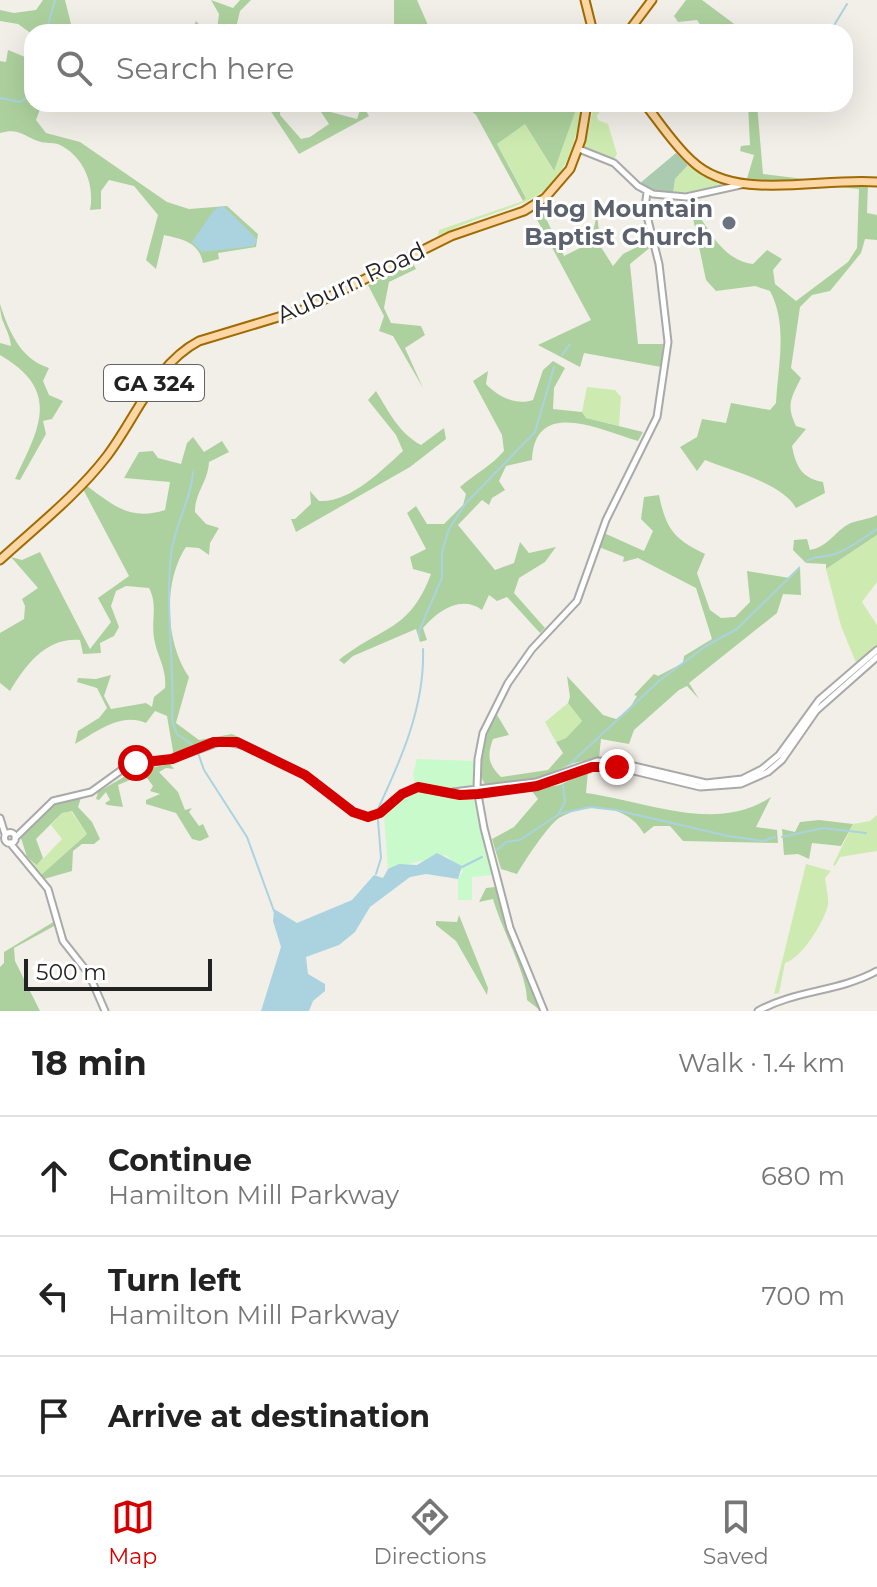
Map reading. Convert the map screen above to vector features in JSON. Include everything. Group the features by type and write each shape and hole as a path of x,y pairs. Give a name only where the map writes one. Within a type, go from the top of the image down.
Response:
{"main road":[{"path":"585,0 591,24"},
{"path":"634,24 652,0"},
{"name":"Auburn Road","path":"0,560 91,475 161,374 194,343 305,309 451,236 524,211 558,186 579,149 585,112"},
{"path":"651,112 692,162 710,175 745,184 877,182"}],"street":[{"path":"579,149 614,163 647,192 686,197 745,184"},
{"path":"544,1011 510,928 477,792 480,746 490,716 532,649 577,601 606,520 657,417 668,342 659,264 644,207 647,192"},
{"path":"477,792 536,782 586,763 606,761 706,783 742,779 762,769 779,755 819,700 877,650"},
{"path":"11,837 53,801 91,792 127,766 172,759 222,741 247,746 305,775 353,812 364,816 380,813 412,788 477,792 537,786 580,770 606,766 700,787 741,784 768,772 782,760 816,711 877,657"},
{"path":"1,819 20,852 48,889 63,941 92,979 105,1011"},
{"path":"758,1011 792,997 854,982 877,971"}],"green space":[{"path":"43,0 65,0 71,24 24,24 24,28 0,21 0,10 14,13 36,10"},
{"path":"211,0 233,8 240,0 251,0 240,11 237,24 218,24 219,14"},
{"path":"394,0 417,0 428,24 394,24"},
{"path":"686,0 702,0 734,24 700,24 697,20 678,22 674,16"},
{"path":"8,50 24,57 24,112 39,112 36,120 46,133 80,142 167,202 189,209 227,206 258,234 256,247 218,253 219,259 203,263 194,246 164,235 156,269 146,260 158,215 134,186 109,180 101,191 101,209 90,210 91,191 86,173 68,150 17,132 0,133 0,61 6,62"},
{"path":"271,112 280,112 301,139 310,137 329,124 321,112 357,119 359,112 367,112 369,116 299,154"},
{"path":"472,112 575,112 554,171 525,124 497,144 526,198 523,201"},
{"path":"575,112 580,112 564,167 551,185 516,206 438,236 439,230 523,201 526,197 497,144 525,124 553,170"},
{"path":"592,112 600,112 598,120 608,124 617,154 614,159 585,147"},
{"path":"748,112 758,112 763,174 804,179 746,182 754,155 740,151 741,146 750,145"},
{"path":"676,153 688,165 675,179 673,194 652,192 639,184"},
{"path":"688,165 706,177 733,185 673,194 675,179"},
{"path":"841,184 868,185 867,213 877,215 877,240 865,239 861,253 830,291 812,295 800,307 791,368 801,378 792,396 791,407 796,426 806,429 792,446 801,470 810,478 823,482 825,493 796,508 780,492 742,473 705,460 697,471 680,447 697,437 702,419 726,423 731,403 770,410 776,403 780,346 779,318 770,291 755,286 716,291 706,280 689,199 715,239 731,256 753,264 767,250 782,259 773,270 775,284 796,301 848,262 857,248 859,189 839,187"},
{"path":"542,210 564,256 590,243 597,215 601,247 613,266 623,254 649,241 652,246 630,264 638,344 663,344 661,367 584,353 580,367 538,345 591,320 534,214"},
{"path":"413,263 416,269 389,282 384,308 391,323 421,326 425,335 405,348 423,388 393,336 379,331 384,316 368,285"},
{"path":"0,304 12,334 23,351 49,368 43,381 49,395 63,401 52,419 43,421 46,434 20,480 15,479 32,443 40,411 32,382 0,355 0,343 11,346"},
{"path":"553,361 565,368 554,388 553,409 582,412 586,418 643,432 638,441 572,423 557,423 544,429 536,441 532,460 506,466 499,481 505,490 492,498 489,505 482,500 458,525 495,570 514,563 520,542 529,553 556,547 545,562 519,578 514,593 545,628 540,633 507,597 497,601 489,595 482,610 458,604 436,615 423,628 427,640 420,642 416,629 353,656 344,664 339,660 393,626 414,607 431,574 413,569 410,557 426,549 407,513 416,506 427,524 444,524 463,505 466,494 460,487 504,451 502,435 473,381 488,371 486,384 496,392 507,399 527,402 533,400 543,370"},
{"path":"587,387 615,390 621,397 619,426 586,418 582,412"},
{"path":"376,391 395,421 413,440 421,445 444,428 446,439 410,467 296,532 291,519 311,504 310,491 319,501 342,497 365,484 403,451 396,435 368,400"},
{"path":"193,437 204,452 222,441 229,452 209,462 196,505 195,512 206,524 219,528 210,543 209,555 199,548 186,547 173,577 171,630 181,663 189,677 176,723 199,740 232,734 272,753 269,755 243,743 222,741 174,757 167,716 155,711 146,723 136,720 118,722 75,744 78,731 99,718 107,708 97,688 77,682 78,678 96,679 111,675 104,696 111,709 146,703 152,707 154,697 165,688 165,674 154,638 152,594 149,588 126,586 116,591 111,606 119,627 114,636 100,643 101,653 83,654 80,640 57,643 30,662 10,691 0,683 0,633 24,619 22,599 38,588 11,557 22,560 40,552 90,649 111,622 98,598 129,576 84,491 87,486 132,513 165,510 170,482 124,478 139,452 153,451 158,458 181,464 187,443"},
{"path":"659,495 673,532 705,554 697,573 710,610 721,618 735,617 750,602 747,571 790,578 800,566 801,595 783,594 777,613 689,683 699,699 687,686 679,690 634,730 629,744 601,739 599,758 574,763 536,779 485,784 481,776 480,758 496,713 509,735 493,739 490,750 491,764 501,777 548,770 563,753 556,742 566,738 582,721 568,703 567,676 603,715 616,719 628,711 637,696 634,695 654,674 658,676 683,663 684,656 712,639 696,588 638,558 623,562 624,557 599,547 604,533 644,551 653,531 641,519 644,497"},
{"path":"877,515 877,535 826,569 826,564 806,563 793,550 794,540 807,539 810,550 826,543 847,525"},
{"path":"877,535 877,582 862,602 877,625 877,647 857,665 841,626 826,569"},
{"path":"568,703 582,721 566,738 556,742 545,722"},
{"path":"417,759 475,761 473,786 451,791 415,786 413,774"},
{"path":"170,764 174,769 166,768 159,772 178,792 185,810 192,808 189,812 199,826 203,824 209,837 200,841 192,839 176,813 146,804 146,800 160,794 150,791 153,786 147,778 137,777 118,785 123,807 107,805 105,803 110,800 106,792 99,800 96,799 98,792 134,771"},
{"path":"588,771 586,793 680,812 727,813 750,808 771,797 756,827 777,830 778,843 683,841 670,826 654,826 644,834 628,816 617,811 582,809 554,822 517,874 501,869 492,839 514,827 538,799 531,790 560,785"},
{"path":"414,790 472,797 475,802 492,875 472,877 472,900 458,900 458,879 463,871 446,855 388,869 384,816"},
{"path":"81,798 78,807 92,822 100,839 94,844 82,844 73,851 72,871 44,879 41,875 87,834 72,811 62,813 36,839 43,858 37,865 27,857 21,838 56,802"},
{"path":"71,811 87,834 41,875 27,857 38,864 62,839 51,825 62,813"},
{"path":"877,815 877,851 840,857 833,865 853,824 870,821"},
{"path":"819,820 853,824 841,846 812,843 809,859 798,854 784,855 782,829 795,832 800,822"},
{"path":"806,864 831,871 825,878 828,905 811,938 792,960 785,963 779,993 774,994"},
{"path":"495,887 541,1011 527,1000 523,977 493,899 479,902 486,888"},
{"path":"459,915 488,988 487,995 456,941 436,925 436,921 457,922"},
{"path":"55,921 56,925 14,948 15,961 40,1011 0,1011 0,967 4,963 4,952"}],"water":[{"path":"223,206 257,240 254,246 202,252 192,242 214,210"},
{"path":"437,853 462,866 458,879 426,874 410,877 370,907 355,932 339,945 306,957 308,974 325,984 325,991 313,1001 309,1011 261,1011 281,947 273,921 274,909 297,923 352,900 374,875 383,878 388,869 399,864 417,865"}],"waterway":[{"path":"48,24 55,0"},
{"path":"835,24 847,4"},
{"path":"0,98 20,102 24,99"},
{"path":"562,355 570,344"},
{"path":"420,637 419,631 442,578 442,552 449,529 466,503 535,432 554,367"},
{"path":"193,472 173,544 169,597 172,721 177,734 194,746"},
{"path":"807,561 843,551 877,529"},
{"path":"570,764 660,680 706,646 737,629 799,568"},
{"path":"377,811 403,752 416,712 423,649"},
{"path":"198,753 204,770 247,837 274,911"},
{"path":"559,813 565,802 563,785"},
{"path":"497,850 506,842 520,840 559,814 590,807 616,810 728,836 763,841 775,837"},
{"path":"376,874 381,858 378,820"},
{"path":"782,837 823,828 866,833"},
{"path":"462,867 482,857"}],"place":[{"name":"Hog Mountain Baptist Church","path":"729,223"}],"route":[{"path":"136,763 172,759 214,742 237,742 312,779 353,812 368,817 380,813 402,794 418,787 460,795 478,794 554,782 592,767 617,767"}]}
